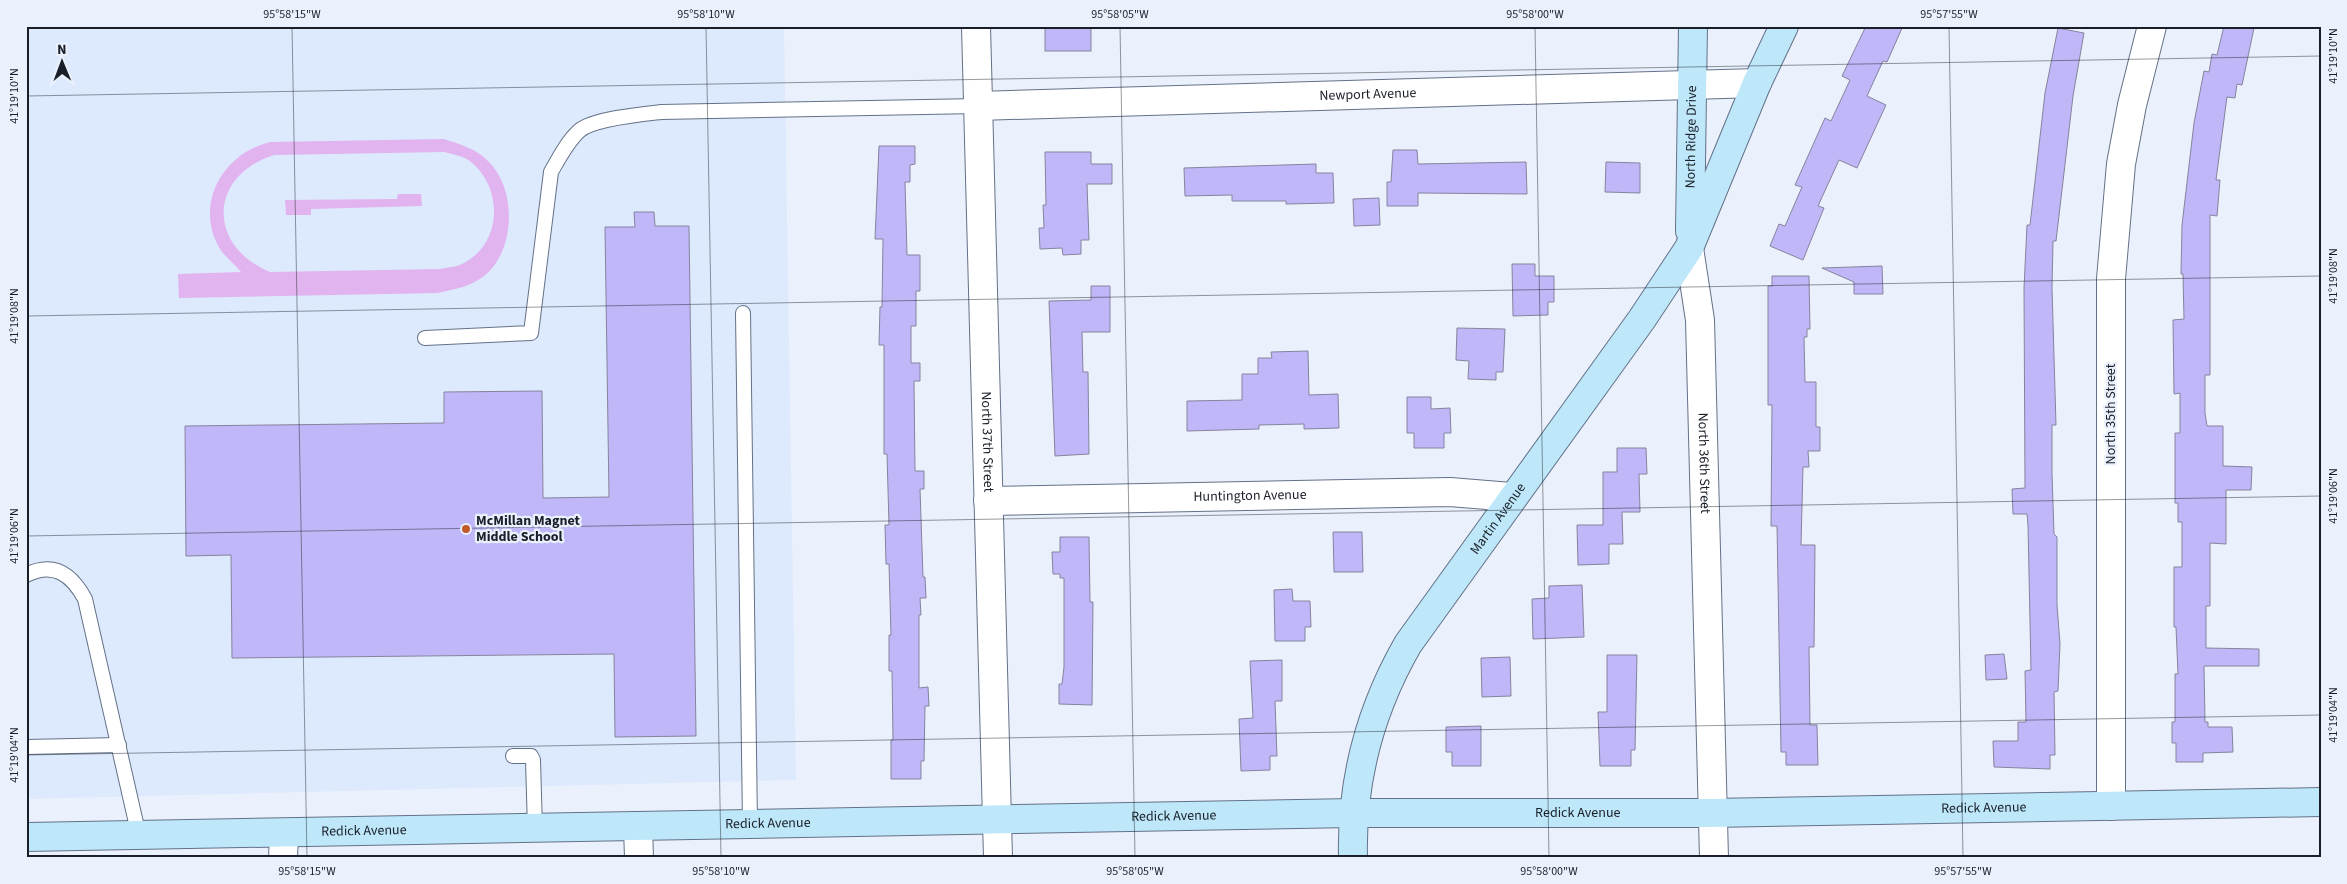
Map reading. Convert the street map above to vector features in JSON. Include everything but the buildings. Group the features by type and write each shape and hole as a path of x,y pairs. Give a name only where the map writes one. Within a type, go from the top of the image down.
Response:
{"street":[{"name":"North 37th Street","path":"976,26 998,858"},
{"name":"North Ridge Drive","path":"1689,248 1694,84 1693,26"},
{"path":"1689,248 1757,82 1784,26"},
{"name":"North 35th Street","path":"2111,806 2111,279 2121,164 2132,105 2152,26"},
{"name":"Newport Avenue","path":"978,106 1757,82"},
{"name":"Martin Avenue","path":"1353,858 1353,813 1362,757 1378,704 1393,670 1408,644 1511,497 1642,319 1689,248"},
{"name":"North 36th Street","path":"1689,248 1700,320 1714,858"},
{"name":"Huntington Avenue","path":"988,501 1450,492 1511,497"},
{"name":"Redick Avenue","path":"26,838 139,836 283,845 535,829 1353,813 1712,813 2321,802"},
{"path":"638,827 639,858"}],"lane":[{"path":"425,338 531,333 551,172 564,149 580,129 612,119 662,112 978,106"},
{"path":"743,313 750,825"},
{"path":"26,575 41,570 56,570 68,574 78,585 85,598 139,836"},
{"path":"26,747 119,746"},
{"path":"513,756 530,756 533,760 535,829"}],"shaded area":[{"name":"McMillan Magnet Middle School","path":"26,26 784,26 796,780 26,799"},
{"path":"444,139 479,153 497,173 504,187 508,203 507,236 495,265 484,276 473,283 438,293 179,298 178,274 241,272 222,252 213,232 210,215 212,198 218,182 227,168 239,157 254,148 271,142","holes":["444,152 461,156 470,161 481,172 493,199 494,214 492,228 486,242 477,254 459,265 441,269 270,272 249,260 235,246 226,229 224,212 227,194 237,178 252,165 274,155"]},
{"path":"398,194 421,194 422,206 311,209 311,215 286,215 285,200 397,199"}],"place":[{"name":"McMillan Magnet Middle School","path":"466,529"}]}
